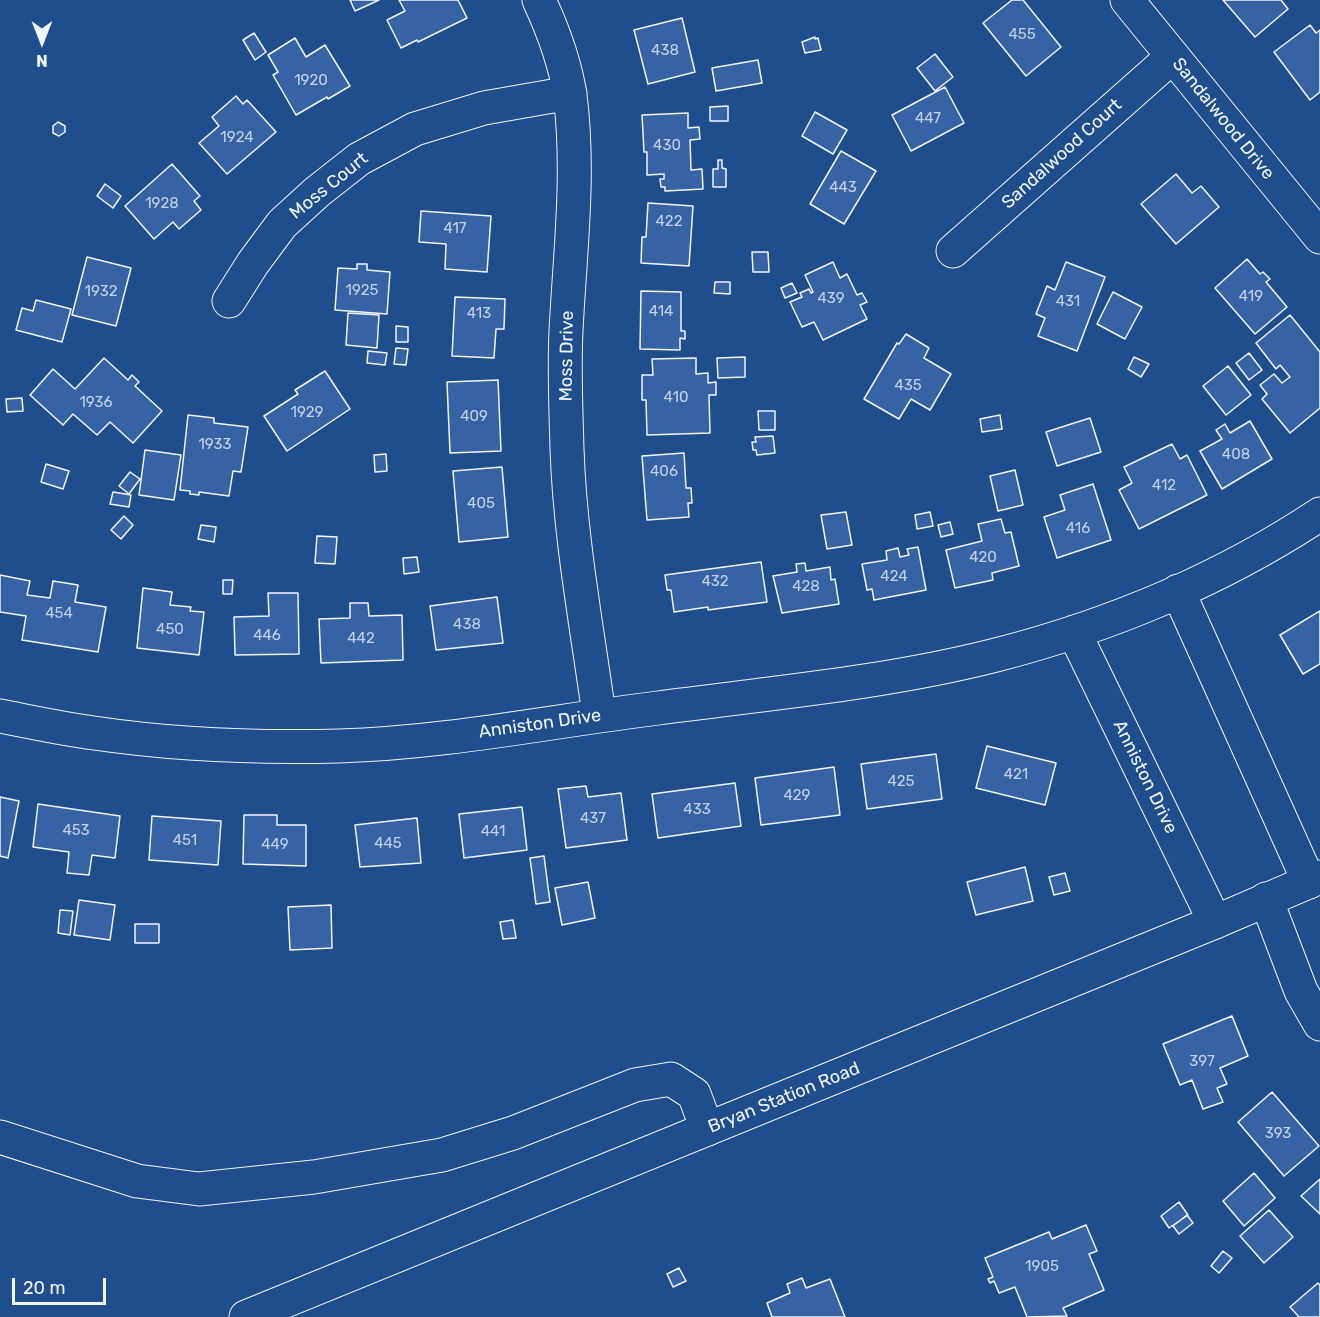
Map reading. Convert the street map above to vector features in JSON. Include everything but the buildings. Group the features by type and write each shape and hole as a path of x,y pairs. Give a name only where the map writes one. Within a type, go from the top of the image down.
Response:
{"street":[{"name":"Moss Drive","path":"539,0 552,29 570,93 574,146 574,202 566,334 567,451 573,525 599,715"},
{"name":"Sandalwood Drive","path":"1126,0 1320,237"},
{"name":"Sandalwood Court","path":"953,251 1172,57"},
{"name":"Moss Court","path":"229,301 282,224 317,192 359,159 415,129 484,108 570,93"},
{"name":"Anniston Drive","path":"0,716 92,733 166,742 340,746 432,740 892,676 995,655 1074,632 1178,591 1248,557 1320,514"},
{"path":"1178,591 1315,879"},
{"name":"Anniston Drive","path":"1074,632 1215,922"},
{"name":"Bryan Station Road","path":"246,1317 1215,922 1315,879"},
{"path":"1266,899 1301,992 1320,1024"},
{"path":"0,1137 137,1181 199,1189 314,1177 442,1155 513,1134 635,1085 671,1079 694,1094 707,1129"}]}
